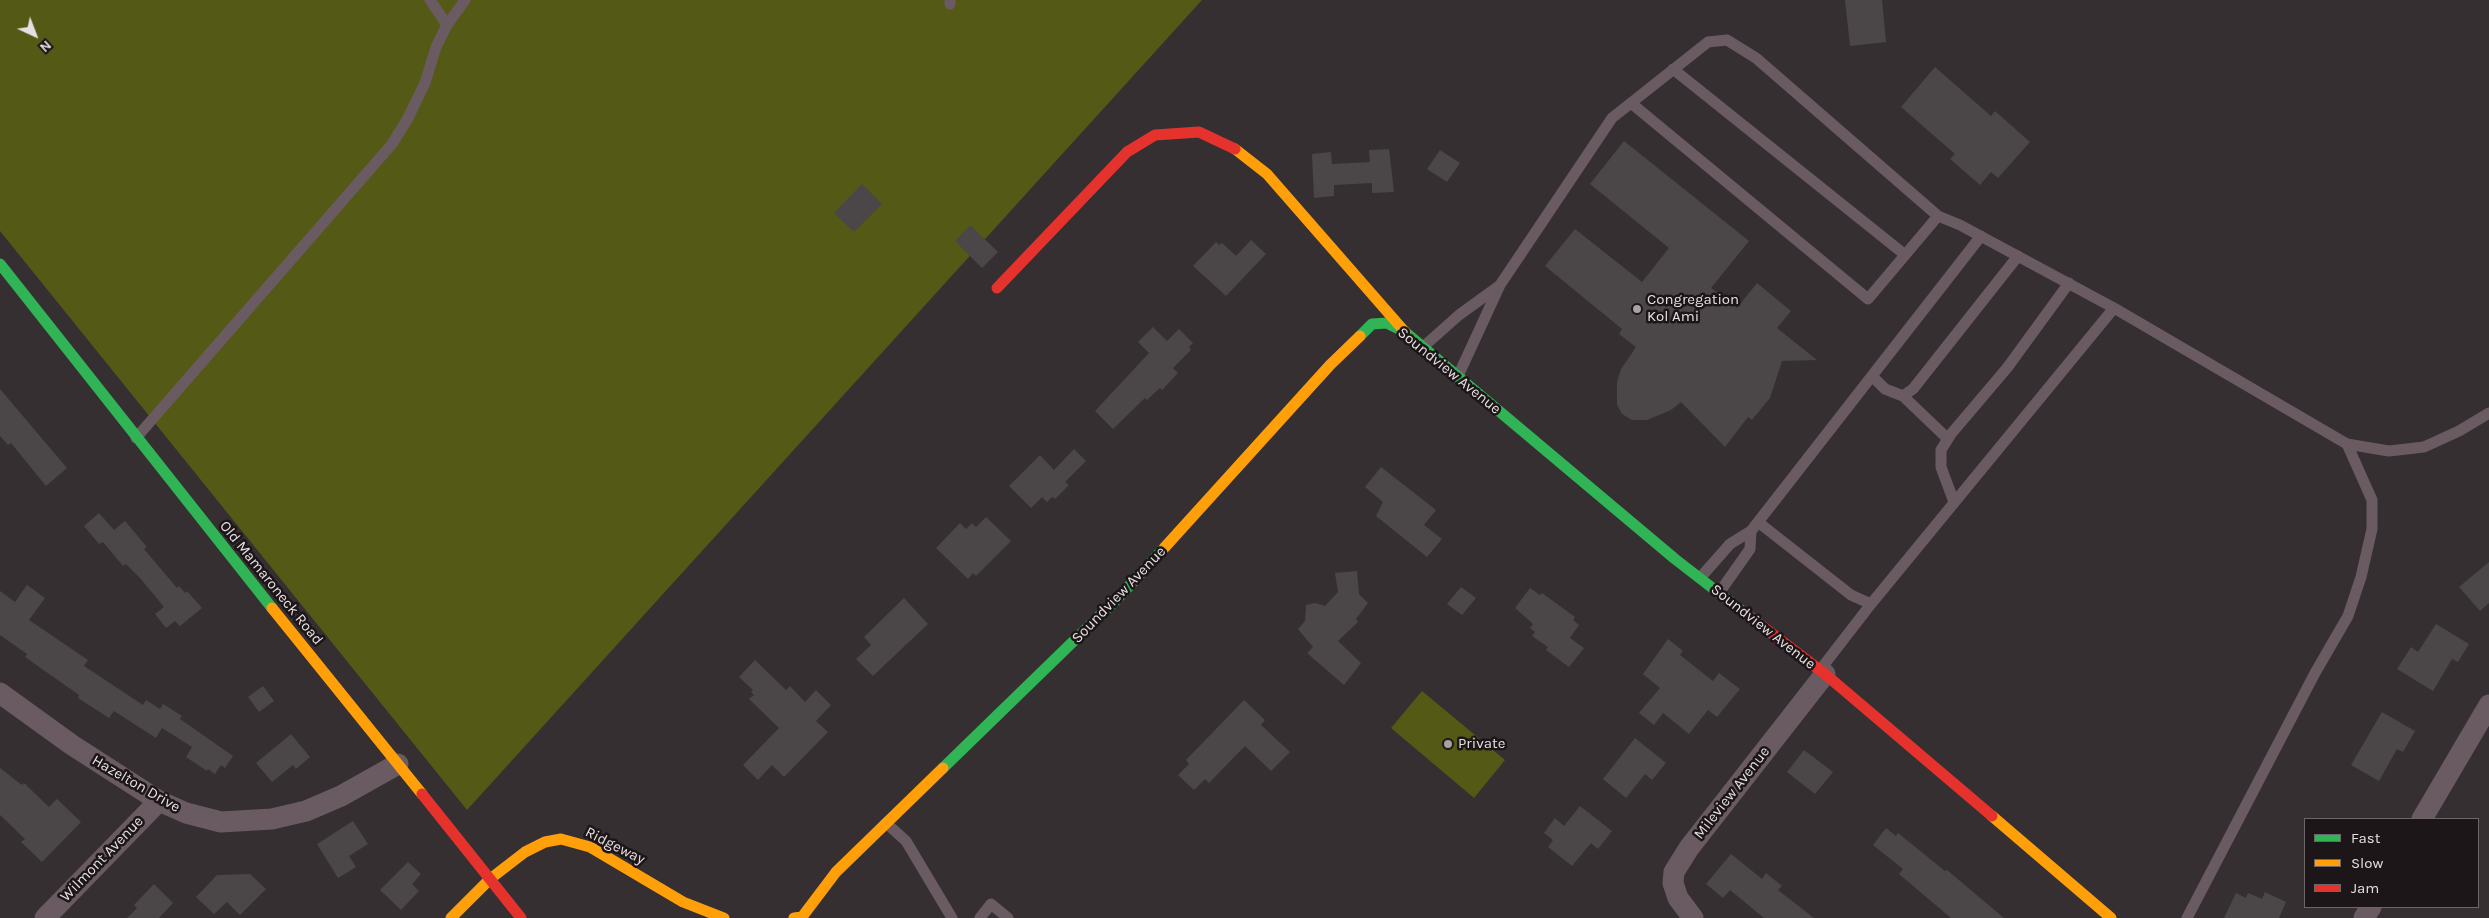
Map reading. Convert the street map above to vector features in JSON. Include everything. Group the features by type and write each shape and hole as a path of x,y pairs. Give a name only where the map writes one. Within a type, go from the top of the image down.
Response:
{"street":[{"path":"997,288 1127,152 1155,135 1199,132 1240,151 1267,174 1405,332"},
{"name":"Old Mamaroneck Road","path":"0,264 136,438 521,918"},
{"name":"Soundview Avenue","path":"799,918 836,872 1120,598 1330,364 1372,324 1387,323 1405,332 1700,578 1822,672 2111,918"},
{"name":"Mileview Avenue","path":"1693,918 1678,898 1673,883 1674,872 1689,848 1822,672"},
{"name":"Hazelton Drive","path":"0,693 72,746 159,801 186,813 221,822 272,819 306,811 341,796 398,764"},
{"path":"2423,818 2489,705"},
{"name":"Wilmont Avenue","path":"45,918 159,801"},
{"name":"Ridgeway","path":"451,918 490,879 525,852 545,842 561,839 590,847 683,902 724,918"}],"lane":[{"path":"430,0 447,25"},
{"path":"136,438 342,204 392,144 408,118 425,83 436,47 447,25 465,0"},
{"path":"1458,376 1500,285 1612,118 1708,42 1727,40 1756,58 1938,216 1981,236 2114,308 2346,444 2389,451 2424,446 2460,431 2489,413"},
{"path":"1673,69 1904,254"},
{"path":"1631,103 1868,299 1938,216"},
{"path":"1700,578 1730,544 1755,526 1981,236"},
{"path":"1904,396 1913,389 2018,256"},
{"path":"1954,502 1940,459 1941,450 2007,368 2069,283"},
{"path":"1423,347 1459,315 1500,285"},
{"path":"1822,672 1871,604 2114,308"},
{"path":"1872,376 1885,389 1904,396 1948,439"},
{"path":"2187,918 2350,608 2361,577 2372,529 2372,500 2346,444"},
{"path":"1719,592 1750,549 1755,526"},
{"path":"1755,526 1851,595 1871,604"},
{"path":"886,823 906,841 952,918"},
{"path":"980,918 991,904 1008,918"}],"green space":[{"path":"0,0 1202,0 467,810 0,231"},
{"name":"Private","path":"1422,691 1505,760 1474,798 1391,728"}],"building":[{"path":"1845,0 1882,0 1886,42 1850,46"},
{"path":"1935,67 1991,116 1995,111 2030,142 1998,178 1991,172 1980,185 1950,159 1955,154 1901,107"},
{"path":"1624,141 1749,241 1711,288 1737,308 1757,283 1791,311 1777,328 1817,360 1782,361 1770,398 1752,420 1748,417 1725,447 1681,402 1671,410 1647,420 1632,420 1622,414 1617,405 1617,382 1621,369 1636,347 1619,334 1622,329 1545,266 1575,229 1642,282 1669,248 1590,184"},
{"path":"1389,149 1394,192 1372,193 1372,183 1334,185 1334,196 1314,198 1312,154 1331,152 1332,164 1370,162 1369,150"},
{"path":"1440,150 1460,163 1447,182 1427,169"},
{"path":"862,184 882,204 854,232 834,213"},
{"path":"970,225 998,252 982,268 955,241"},
{"path":"1251,240 1266,254 1226,296 1193,266 1216,242 1219,245 1222,243 1236,256"},
{"path":"1153,327 1167,341 1179,329 1193,343 1189,347 1191,350 1173,368 1178,373 1162,390 1160,388 1147,400 1145,398 1113,429 1095,411 1149,353 1138,342"},
{"path":"0,389 67,468 46,486 11,443 8,445 0,436"},
{"path":"1074,449 1086,461 1065,482 1069,485 1055,499 1052,497 1047,502 1042,497 1031,508 1009,486 1040,455 1054,470"},
{"path":"1381,467 1436,510 1424,525 1442,539 1427,557 1376,516 1383,502 1365,487"},
{"path":"99,513 114,530 125,521 147,547 144,549 177,588 179,586 185,593 187,591 202,608 180,626 175,621 166,628 155,614 164,607 140,578 126,564 123,566 103,542 99,544 84,526"},
{"path":"986,517 1011,541 976,576 973,573 968,579 936,548 960,523 966,529 972,523 976,527"},
{"path":"2489,562 2489,603 2480,611 2459,587"},
{"path":"1357,571 1359,594 1368,603 1356,619 1358,622 1338,641 1361,663 1344,685 1307,653 1313,647 1298,629 1305,621 1306,605 1315,603 1325,606 1338,592 1335,573"},
{"path":"27,585 45,598 29,620 88,660 84,666 143,705 146,700 160,709 163,704 182,716 180,719 233,756 225,768 221,765 215,774 208,769 207,771 186,757 192,747 162,728 156,738 114,711 109,718 78,698 79,695 25,657 27,654 0,635 0,591 15,602"},
{"path":"1461,587 1476,598 1462,615 1447,604"},
{"path":"1530,588 1540,595 1542,593 1575,617 1573,620 1579,625 1570,638 1584,648 1569,667 1546,650 1548,647 1532,636 1535,632 1530,628 1533,624 1515,608"},
{"path":"904,598 928,624 873,676 856,659 871,645 864,637"},
{"path":"2436,624 2469,644 2458,662 2452,659 2433,691 2397,669 2411,647 2418,652"},
{"path":"1668,639 1683,651 1680,655 1713,681 1719,673 1740,689 1717,717 1708,710 1689,734 1663,713 1654,725 1639,713 1660,688 1643,674"},
{"path":"755,660 786,690 790,686 805,702 816,690 831,705 816,721 828,732 784,777 772,765 758,780 743,765 779,728 749,699 754,695 751,692 753,690 739,677"},
{"path":"263,686 274,701 259,712 248,697"},
{"path":"1244,700 1265,720 1261,725 1290,752 1271,771 1245,746 1209,783 1205,779 1194,790 1178,775 1189,764 1186,760"},
{"path":"2382,712 2415,731 2403,752 2397,749 2379,781 2351,765"},
{"path":"291,734 310,757 296,769 293,765 272,782 256,763"},
{"path":"1635,738 1666,763 1652,780 1645,774 1626,798 1603,779"},
{"path":"1804,750 1833,772 1815,794 1787,772"},
{"path":"0,768 22,785 24,783 49,807 57,799 81,822 42,862 21,842 25,839 0,815"},
{"path":"1580,806 1612,831 1598,849 1591,843 1572,866 1548,847 1553,840 1544,833 1555,818 1564,826"},
{"path":"353,821 368,844 349,856 356,867 338,878 317,844"},
{"path":"1886,828 1896,836 1898,833 1945,871 1947,870 2004,918 1951,918 1899,874 1903,869 1873,845"},
{"path":"1731,854 1762,879 1766,873 1782,886 1778,890 1814,918 1764,918 1730,890 1723,898 1706,884"},
{"path":"408,862 421,874 412,884 419,891 401,910 380,890"},
{"path":"250,874 266,889 240,915 227,902 214,914 196,897 217,875"},
{"path":"154,884 173,903 159,918 127,918 137,908 134,905"},
{"path":"2265,892 2286,902 2279,918 2224,918 2236,893 2246,898 2248,893 2262,899"}],"traffic: fast":[{"path":"0,264 272,608"},
{"path":"1360,336 1372,324 1387,323 1405,332 1675,559 1746,614"},
{"path":"943,768 1119,597 1165,547"}],"traffic: slow":[{"path":"1235,149 1267,174 1405,332"},
{"path":"1165,547 1330,365 1360,336"},
{"path":"272,608 422,794"},
{"path":"794,918 802,917 836,872 943,768"},
{"path":"1992,816 2111,918"},
{"path":"451,918 490,879 525,852 545,842 561,839 590,847 683,902 724,918"}],"traffic: jam":[{"path":"997,288 1127,152 1155,135 1199,132 1235,149"},
{"path":"1746,614 1825,674 1992,816"},
{"path":"422,794 521,918"}],"place":[{"name":"Congregation Kol Ami","path":"1637,309"},
{"name":"Private","path":"1448,744"}]}
